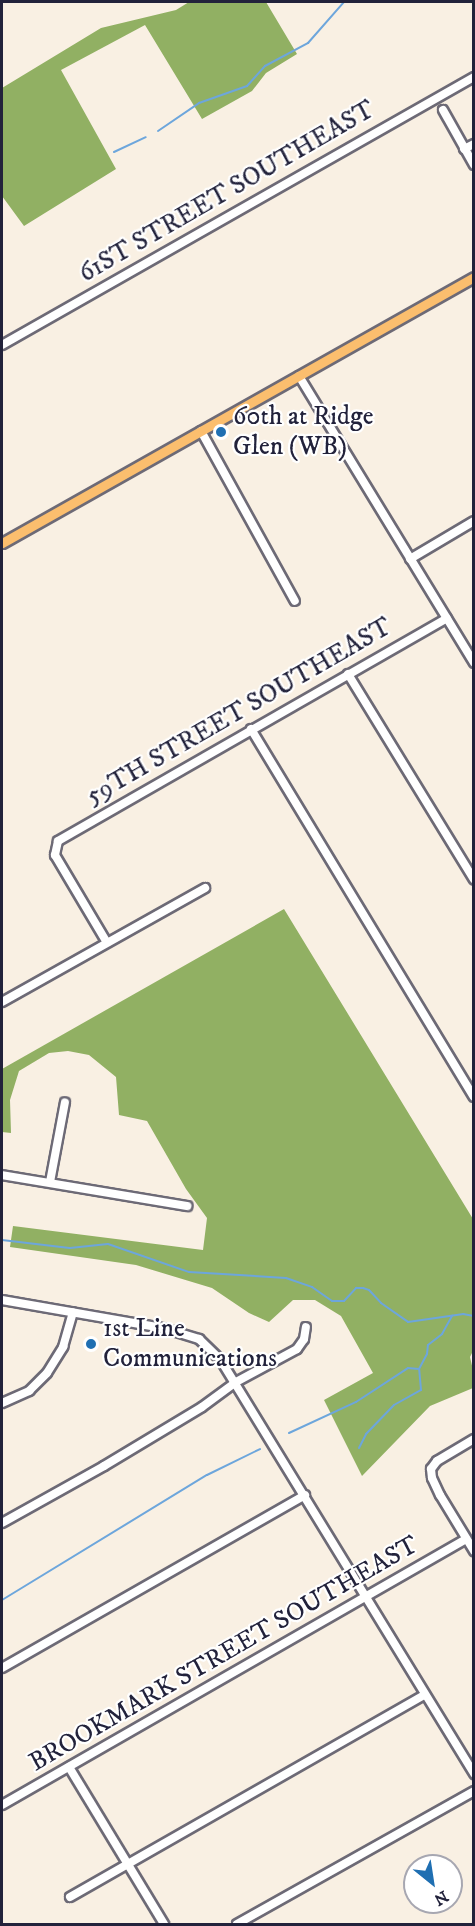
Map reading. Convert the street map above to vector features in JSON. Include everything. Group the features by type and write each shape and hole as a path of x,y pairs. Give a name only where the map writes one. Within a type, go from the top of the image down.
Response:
{"main road":[{"path":"2,543 474,277"}],"street":[{"name":"61ST STREET SOUTHEAST","path":"2,345 474,77"},
{"path":"443,110 474,165"},
{"path":"464,149 474,144"},
{"path":"299,376 474,663"},
{"path":"201,431 295,601"},
{"path":"410,559 474,521"},
{"name":"59TH STREET SOUTHEAST","path":"106,941 59,864 55,855 58,841 71,831 447,618"},
{"path":"348,674 474,880"},
{"path":"251,729 474,1097"},
{"path":"3,998 205,888"},
{"path":"50,1182 65,1102"},
{"path":"2,1175 187,1206"},
{"path":"2,1300 163,1328 199,1339 220,1359 474,1774"},
{"path":"2,1403 29,1391 47,1373 63,1347 73,1312"},
{"path":"2,1523 182,1419 236,1382 297,1348 304,1339 306,1327"},
{"path":"474,1439 437,1461 431,1469 432,1478 474,1551"},
{"path":"2,1668 305,1495"},
{"name":"BROOKMARK STREET SOUTHEAST","path":"2,1805 466,1539"},
{"path":"70,1898 424,1695"},
{"path":"69,1767 164,1924"},
{"path":"237,1924 474,1791"}],"green space":[{"path":"189,2 266,2 297,54 266,73 252,91 202,119 145,25 61,70 116,169 24,226 2,196 2,88 101,28 176,10"},
{"path":"284,909 473,1219 474,1349 470,1357 473,1388 430,1406 362,1476 324,1400 373,1373 341,1316 315,1300 293,1300 269,1322 249,1313 212,1288 136,1265 10,1247 13,1226 203,1250 207,1218 186,1189 147,1121 119,1115 116,1077 89,1055 68,1051 49,1053 19,1071 10,1100 11,1133 2,1132 2,1069"}],"waterway":[{"path":"158,131 199,103 247,86 265,66 308,43 344,2"},
{"path":"114,152 146,137"},
{"path":"2,1240 70,1248 108,1244 189,1272 286,1278 312,1287 332,1301 344,1301 356,1288 363,1288 369,1290 381,1303 408,1322 463,1314 474,1316"},
{"path":"474,1297 474,1306"},
{"path":"359,1448 366,1434 394,1405 421,1390 419,1369 427,1354 428,1345 442,1334 452,1316"},
{"path":"289,1433 356,1402 408,1368 419,1369"},
{"path":"2,1600 207,1475 260,1449"}],"place":[{"name":"60th at Ridge Glen (WB)","path":"221,432"},
{"name":"1st Line Communications","path":"91,1344"}]}
